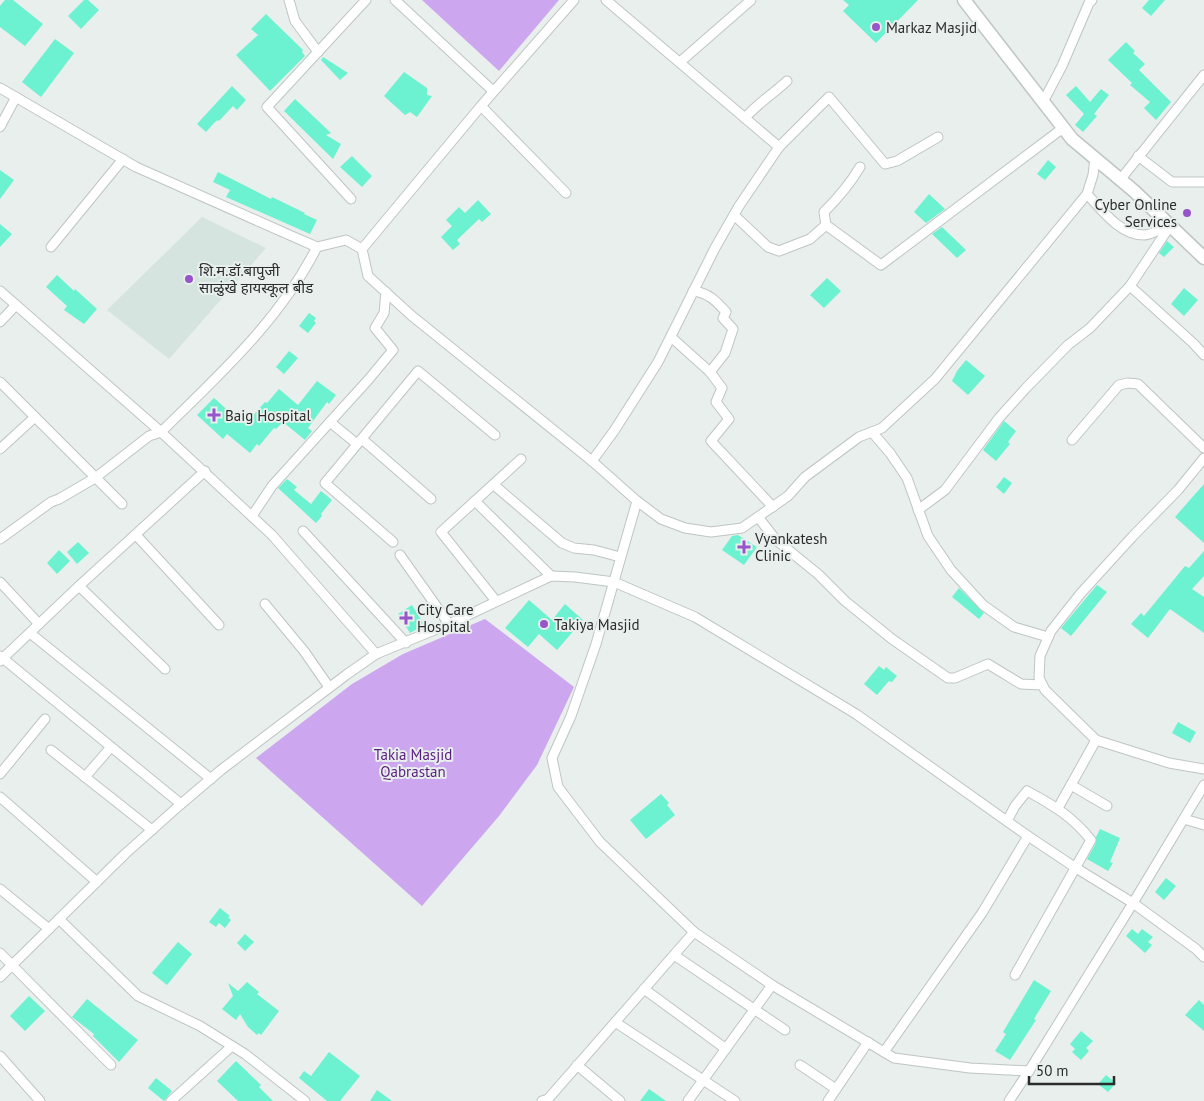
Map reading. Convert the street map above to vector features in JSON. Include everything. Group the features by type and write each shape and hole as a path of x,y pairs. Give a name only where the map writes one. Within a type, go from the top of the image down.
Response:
{"street":[{"path":"289,0 295,22 318,52"},
{"path":"351,198 267,107 366,0"},
{"path":"396,0 493,92"},
{"path":"362,249 480,106 574,0"},
{"path":"606,0 779,147"},
{"path":"680,62 751,0"},
{"path":"964,0 1072,139 1120,180 1204,258"},
{"path":"1044,102 1092,0"},
{"path":"1120,180 1204,75"},
{"path":"744,118 757,104 772,95 787,81"},
{"path":"0,88 136,167 317,247 346,240 362,249 368,276 412,316 592,461 637,501 661,519 685,528 711,532 742,528 773,507 788,496 805,477 859,437 882,428 935,379 1087,194 1093,175 1095,158"},
{"path":"0,127 16,97"},
{"path":"592,461 658,362 715,248 734,215 779,147 829,97 885,164 897,161 938,137"},
{"path":"480,106 566,194"},
{"path":"860,167 837,200 824,212 826,224 881,266 1063,128"},
{"path":"1138,156 1172,182 1204,182"},
{"path":"52,247 123,159"},
{"path":"1087,194 1111,220 1125,230 1144,235 1170,226"},
{"path":"734,215 768,247 779,251 810,239 826,224"},
{"path":"918,510 945,490 981,442 1026,388 1130,286 1170,226"},
{"path":"0,539 50,502 95,478 149,436 161,432 226,368 272,316 304,273 317,247"},
{"path":"1130,286 1204,355"},
{"path":"0,291 205,471 272,535 376,654"},
{"path":"693,291 704,293 715,299 726,312 723,318 733,329 725,353 710,372"},
{"path":"252,516 272,486 393,350 375,328 384,313 386,292"},
{"path":"0,322 16,304"},
{"path":"671,337 710,372 722,388 716,402 729,419 711,441 773,507"},
{"path":"393,542 325,483 418,371 495,434"},
{"path":"0,382 122,504"},
{"path":"1072,440 1119,385 1128,382 1138,384 1204,448"},
{"path":"0,449 35,417"},
{"path":"330,422 360,441 431,499"},
{"path":"872,432 890,452 907,478 928,536 946,563 983,606 1014,627 1048,638"},
{"path":"1204,458 1178,490 1133,536 1082,593 1051,631 1040,656 1038,678 1045,690 1096,740 1169,763 1204,769"},
{"path":"496,601 441,532 522,459"},
{"path":"181,804 1,659 205,471"},
{"path":"494,484 562,543 574,548 594,550 620,557"},
{"path":"637,501 596,644 571,716 552,758 558,787 600,842 694,932 772,985 894,1058 970,1068 1029,1071"},
{"path":"474,502 551,576"},
{"path":"758,517 776,540 818,574 844,601 892,639 948,678 955,678 988,664 1021,684 1042,685"},
{"path":"303,531 406,642"},
{"path":"136,535 219,624"},
{"path":"400,555 449,624"},
{"path":"0,977 97,882 181,804 329,687 376,654 449,624 551,576 614,582 695,617 856,714 1028,836 1133,903 1196,949 1204,957"},
{"path":"0,582 39,624"},
{"path":"79,586 165,670"},
{"path":"265,604 329,687"},
{"path":"30,633 211,779"},
{"path":"0,774 45,720"},
{"path":"1058,808 1096,740"},
{"path":"85,777 111,747"},
{"path":"51,750 152,830"},
{"path":"1071,785 1107,806"},
{"path":"1009,1101 1133,903 1204,785"},
{"path":"1008,821 1015,806 1027,791 1058,808 1081,828 1091,840 1015,975"},
{"path":"0,797 97,882"},
{"path":"1184,819 1204,826"},
{"path":"884,1052 982,913 1028,836"},
{"path":"0,889 49,929"},
{"path":"59,919 138,996 200,1026 245,1054 305,1101"},
{"path":"547,1100 694,932"},
{"path":"0,953 112,1065"},
{"path":"674,955 785,1030"},
{"path":"688,1101 772,985"},
{"path":"644,989 726,1049"},
{"path":"615,1022 735,1101"},
{"path":"828,1101 868,1042"},
{"path":"171,1101 232,1046"},
{"path":"0,1056 40,1101"},
{"path":"577,1065 620,1101"},
{"path":"800,1065 836,1089"}],"shaded area":[{"name":"शि.म.डॉ.बापुजी साळुंखे हायस्कूल बीड","path":"202,217 266,248 169,359 107,310"}],"green space":[{"path":"422,0 559,0 499,71"},
{"name":"Takia Masjid Qabrastan","path":"485,619 574,687 537,765 499,816 422,906 256,758 352,684 403,654"}],"building":[{"path":"5,0 13,0 43,24 25,46 0,27 0,6"},
{"path":"84,0 88,0 99,10 81,29 68,16"},
{"name":"Markaz Masjid","path":"843,0 918,0 876,43 843,11 849,5"},
{"path":"1149,0 1165,0 1151,16 1142,8"},
{"path":"266,14 303,50 302,52 305,56 270,91 236,55 258,35 251,29"},
{"path":"55,39 74,53 41,97 22,82"},
{"path":"1126,42 1135,51 1133,53 1145,64 1139,70 1171,102 1156,120 1144,108 1150,102 1130,85 1132,83 1108,60"},
{"path":"323,57 348,73 340,80 321,60"},
{"path":"404,72 427,88 427,95 432,96 417,117 410,112 405,115 384,96"},
{"path":"232,86 246,100 237,110 233,106 206,132 197,124"},
{"path":"1076,86 1090,102 1101,89 1109,95 1094,114 1097,116 1083,132 1075,125 1084,114 1066,95"},
{"path":"295,99 331,133 326,135 341,144 333,159 284,111"},
{"path":"352,156 372,176 362,187 340,167"},
{"path":"1048,160 1056,167 1045,180 1037,174"},
{"path":"0,170 14,180 0,199"},
{"path":"218,172 317,220 310,234 226,197 230,190 213,182"},
{"path":"929,194 945,209 926,223 914,212"},
{"path":"478,200 491,214 482,222 479,219 457,240 460,244 453,250 441,237 452,226 446,220 459,207 465,213"},
{"path":"0,224 12,234 0,247"},
{"path":"942,227 966,250 957,258 932,234"},
{"path":"1167,241 1174,247 1164,257 1159,253"},
{"path":"57,275 97,309 84,324 64,310 67,306 46,287"},
{"path":"827,278 841,291 824,308 810,295"},
{"path":"1184,288 1198,300 1184,316 1171,304"},
{"path":"309,313 316,318 314,321 316,323 308,333 299,326"},
{"path":"289,351 298,358 284,374 276,367"},
{"path":"966,360 985,376 968,395 952,381"},
{"path":"317,381 336,395 329,404 327,402 308,428 312,431 305,440 283,422 276,429 274,428 259,446 257,444 250,453 227,434 223,439 197,415 214,398 242,423 247,418 250,419 279,389 298,405"},
{"path":"1004,421 1016,431 1008,442 1010,444 996,461 983,450"},
{"path":"1004,477 1012,483 1004,494 996,487"},
{"path":"287,479 297,487 294,490 311,504 321,491 332,500 316,523 278,488"},
{"path":"1204,484 1204,543 1175,517"},
{"path":"738,535 757,547 744,565 722,550 732,536"},
{"path":"78,542 89,553 77,564 67,552"},
{"path":"59,550 70,561 57,574 47,563"},
{"path":"1204,551 1204,576 1192,589 1204,597 1204,633 1170,609 1148,638 1131,624 1141,613 1144,616 1185,566 1189,568"},
{"path":"1097,585 1107,592 1071,636 1061,628"},
{"path":"959,588 984,613 979,619 952,597"},
{"name":"Takiya Masjid","path":"529,600 552,620 565,604 583,620 557,650 539,634 528,647 505,628"},
{"path":"412,605 424,625 410,633 398,614"},
{"path":"879,666 884,670 886,667 897,676 892,682 889,681 877,695 864,684"},
{"path":"1178,722 1196,732 1190,743 1172,733"},
{"path":"661,794 669,803 667,805 675,815 646,839 630,820"},
{"path":"1100,829 1120,838 1110,862 1113,863 1108,871 1087,859 1096,843 1096,837"},
{"path":"1166,878 1176,886 1164,900 1155,892"},
{"path":"220,908 230,916 228,917 231,920 225,928 219,923 216,927 209,922"},
{"path":"1132,929 1138,934 1142,929 1153,937 1148,942 1152,945 1145,953 1126,936"},
{"path":"245,934 254,942 245,951 237,943"},
{"path":"178,942 192,954 167,985 152,973"},
{"path":"1034,980 1051,991 1034,1019 1036,1020 1010,1060 995,1051 1006,1034 1003,1032"},
{"path":"247,982 259,992 257,994 279,1011 261,1035 259,1033 257,1035 248,1027 240,1014 236,1020 222,1009 233,996 228,983 238,991"},
{"path":"29,996 45,1011 25,1031 10,1016"},
{"path":"87,999 138,1040 119,1062 93,1036 94,1034 72,1017"},
{"path":"1199,1000 1204,1005 1204,1031 1185,1015"},
{"path":"1081,1031 1093,1041 1086,1048 1089,1051 1081,1060 1072,1052 1075,1049 1070,1044"},
{"path":"329,1052 360,1076 340,1101 327,1101 299,1078 304,1071 311,1076"},
{"path":"236,1061 261,1085 259,1087 273,1101 238,1101 217,1081"},
{"path":"1106,1075 1116,1083 1108,1092 1098,1084"},
{"path":"156,1078 172,1091 164,1101 148,1088"},
{"path":"649,1089 666,1101 640,1101"},
{"path":"377,1090 392,1101 370,1101"}],"place":[{"name":"Markaz Masjid","path":"876,27"},
{"name":"Cyber Online Services","path":"1187,213"},
{"name":"शि.म.डॉ.बापुजी साळुंखे हायस्कूल बीड","path":"189,279"},
{"name":"Baig Hospital","path":"214,415"},
{"name":"Vyankatesh Clinic","path":"744,547"},
{"name":"City Care Hospital","path":"406,618"},
{"name":"Takiya Masjid","path":"544,624"}]}
